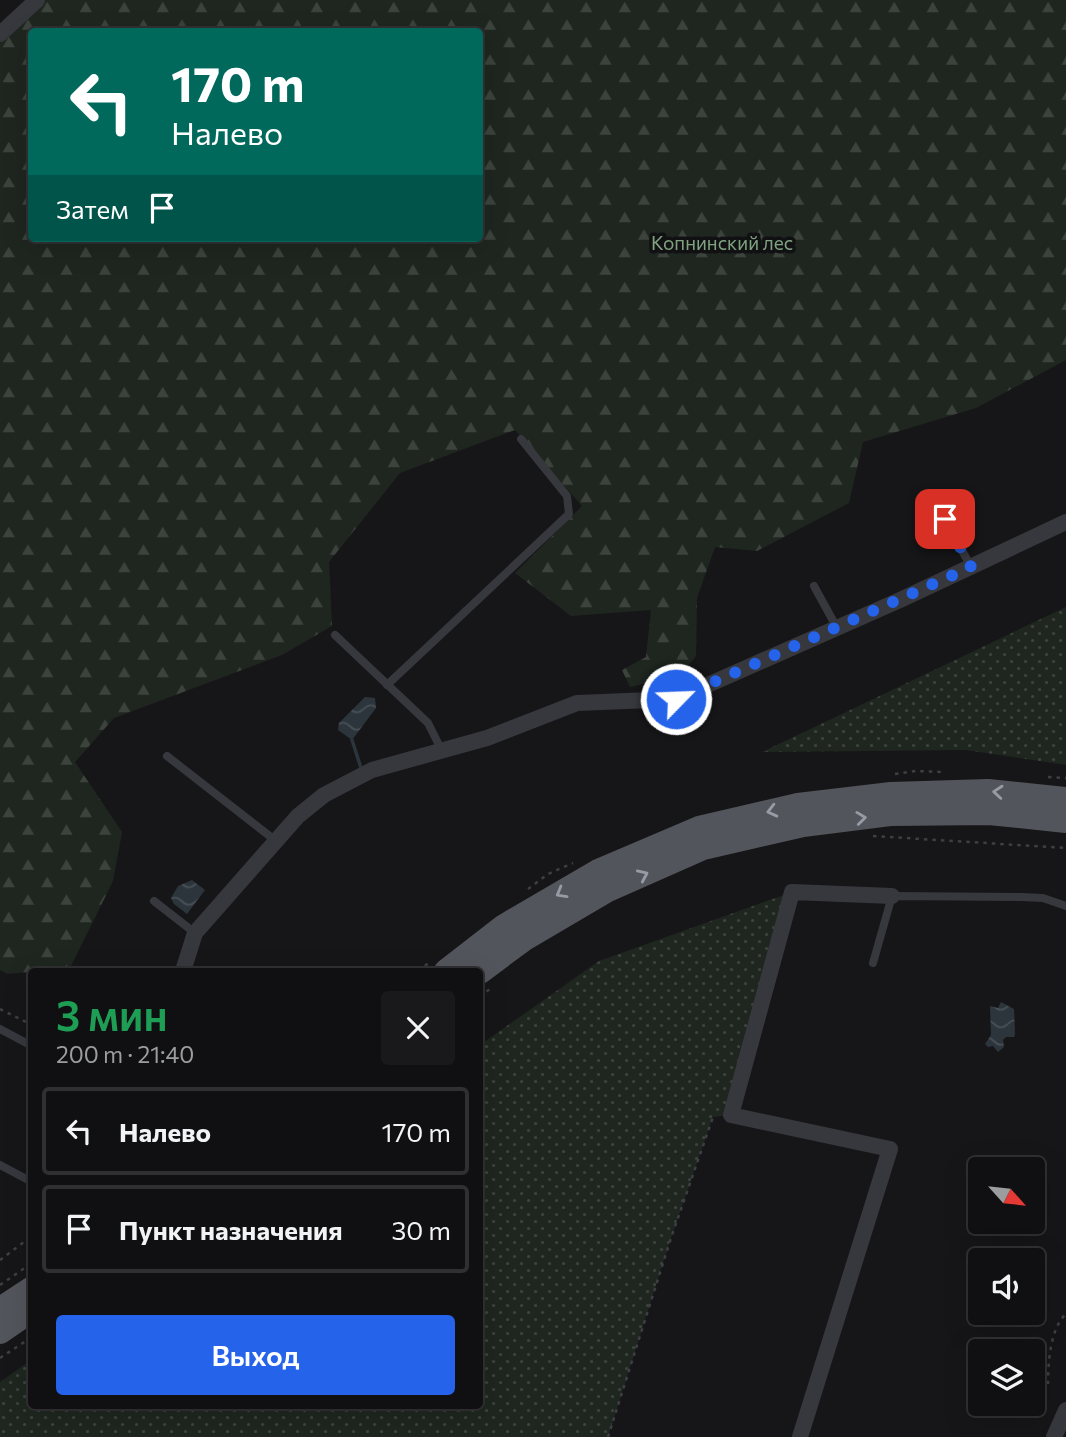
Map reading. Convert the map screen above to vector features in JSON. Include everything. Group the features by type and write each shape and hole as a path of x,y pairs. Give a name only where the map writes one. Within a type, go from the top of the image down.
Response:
{"main road":[{"path":"450,968 504,926 598,871 699,828 798,804 891,794 988,791 1066,799"},
{"path":"490,977 523,940 608,890 704,848 803,825 890,814 989,813 1066,821"},
{"path":"0,1309 28,1291"},
{"path":"0,1332 28,1313"}],"street":[{"path":"0,34 37,0"},
{"path":"184,968 195,933 298,816 324,794 372,771 487,738 578,703 676,699 1066,523"},
{"path":"800,1437 890,1149 731,1115 792,892 892,896"},
{"path":"1054,1437 1066,1410"}],"lane":[{"path":"387,685 569,514 567,496 521,439"},
{"path":"945,519 971,567"},
{"path":"814,586 837,628"},
{"path":"335,635 428,723 442,751"},
{"path":"166,756 276,841"},
{"path":"873,963 892,896 1043,898 1066,906"},
{"path":"154,901 195,933"},
{"path":"0,1030 28,1044"},
{"path":"0,1165 28,1180"}],"path":[{"path":"871,836 1066,848"},
{"path":"0,1009 28,1023"},
{"path":"608,1437 670,1241 713,1117 731,1115"},
{"path":"0,1260 28,1239"},
{"path":"0,1285 28,1266"},
{"path":"1048,1384 1048,1359 1060,1319 1066,1314"},
{"path":"0,1358 28,1340"}],"green space":[{"name":"Копнинский лес","path":"45,0 1066,0 1066,360 976,408 863,442 849,503 757,551 715,547 697,598 696,656 680,676 630,687 622,670 646,657 651,610 571,616 515,573 582,506 515,430 400,473 329,562 332,626 282,655 114,718 75,762 122,832 113,881 70,968 28,968 28,972 8,974 0,970 0,41"},
{"path":"1066,607 1066,765 966,750 762,752"},
{"path":"792,892 731,1115 713,1117 670,1241 608,1437 0,1437 0,1382 28,1362 28,1409 483,1409 483,1043 599,961"}],"water":[{"path":"365,697 375,698 376,708 352,740 338,730 339,723"},
{"path":"192,880 205,890 187,914 174,904 171,898 178,886"},
{"path":"1001,1002 1014,1009 1015,1034 1014,1037 1006,1037 1003,1040 1004,1047 998,1052 993,1046 988,1047 985,1044 991,1035 990,1006 998,1008"}],"waterway":[{"path":"352,740 361,768"}],"route":[{"path":"676,699 971,567 945,519"}]}
